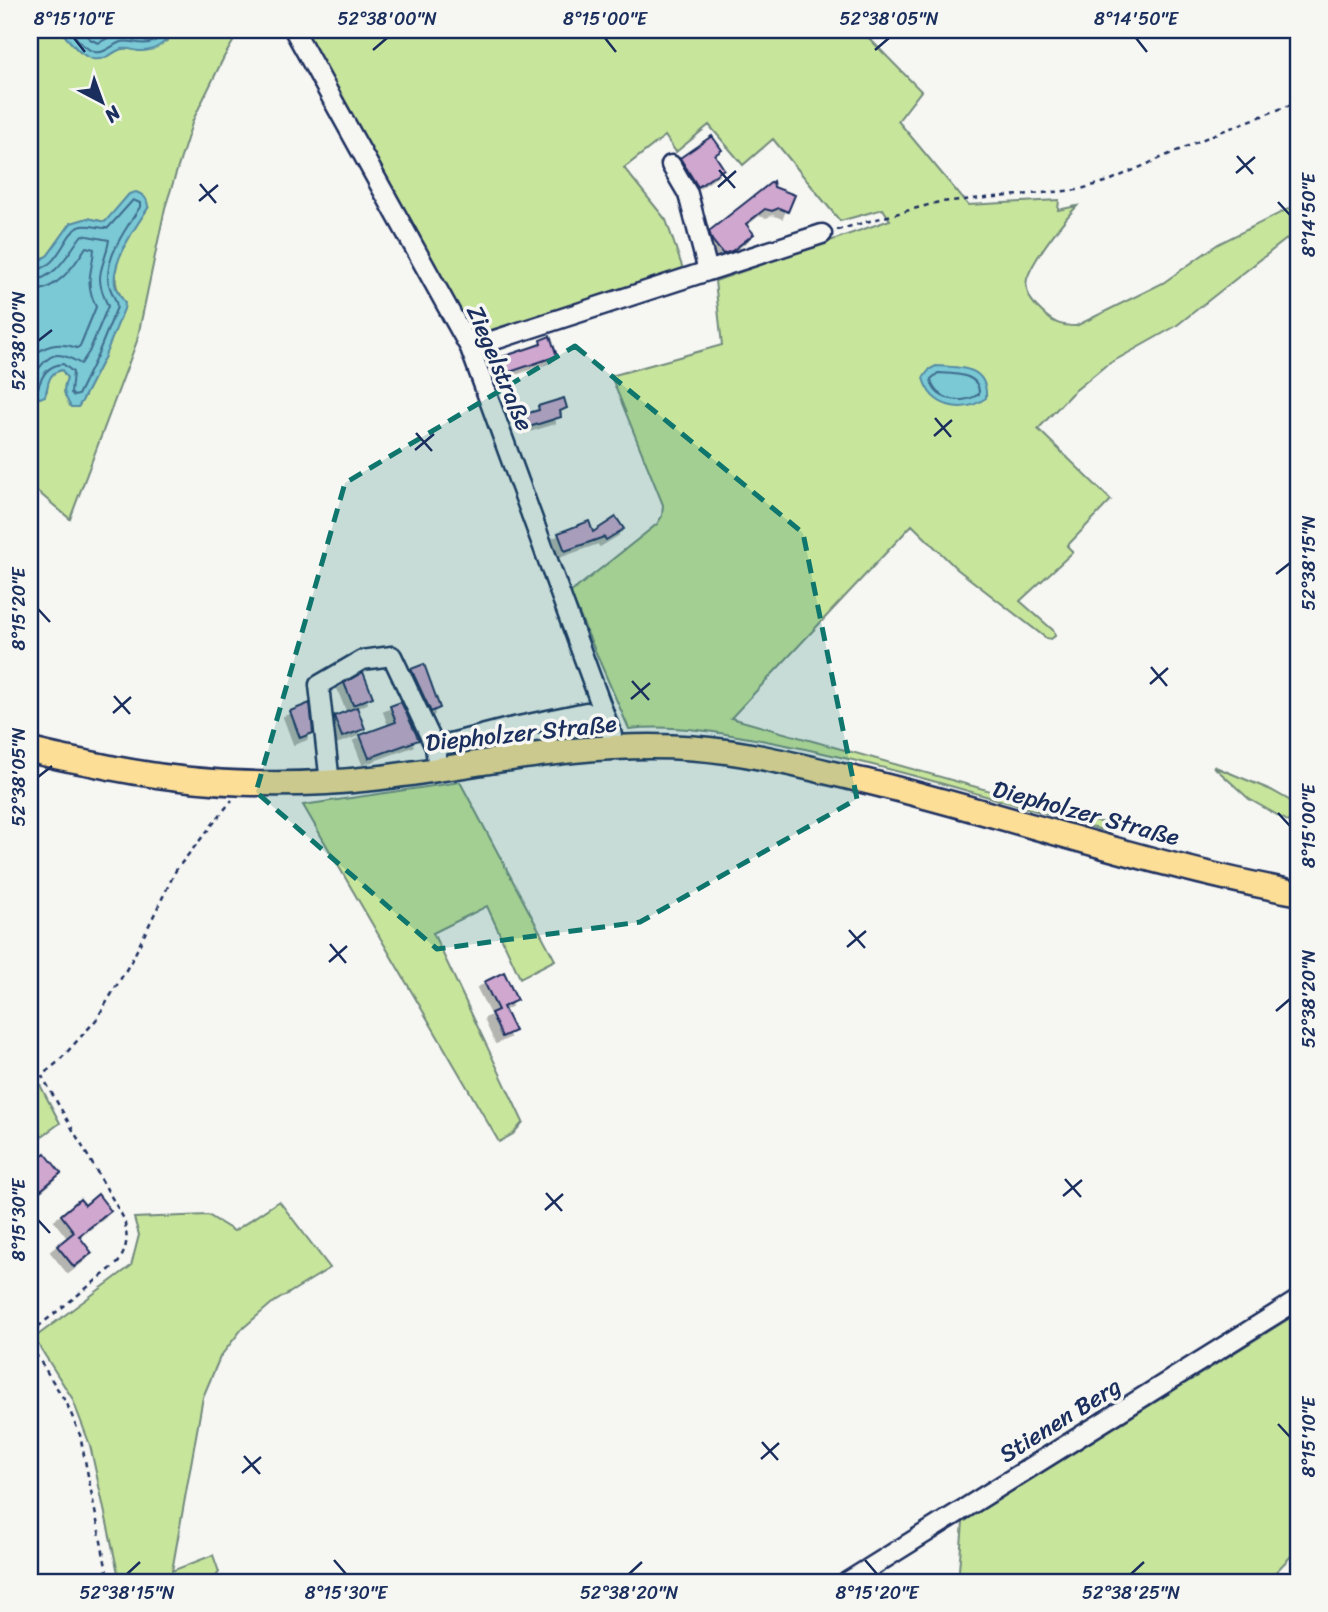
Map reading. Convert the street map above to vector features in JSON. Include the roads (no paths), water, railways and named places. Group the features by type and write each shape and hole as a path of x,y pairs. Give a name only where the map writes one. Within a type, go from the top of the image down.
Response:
{"main road":[{"name":"Diepholzer Straße","path":"30,750 142,775 236,785 330,783 436,758 612,747 692,748 763,757 917,794 1231,881 1298,893"}],"street":[{"name":"Ziegelstraße","path":"294,30 470,348 612,735 612,747"},
{"path":"671,165 688,194 708,271"},
{"path":"470,348 822,234"},
{"path":"330,783 319,685 362,660 392,656 436,758 509,728 586,712"},
{"name":"Stienen Berg","path":"847,1582 1298,1300"}],"water":[{"path":"60,30 176,30 165,42 151,50 122,49 104,58 93,59 79,51"},
{"path":"136,192 145,198 148,208 124,246 116,269 116,288 125,303 124,309 104,358 82,401 78,407 71,407 64,393 67,378 62,370 51,376 45,396 40,398 30,394 30,267 48,255 71,223 88,218 105,222 129,194"},
{"path":"936,366 963,368 978,374 983,380 986,398 958,407 940,402 927,388 923,378"}]}
